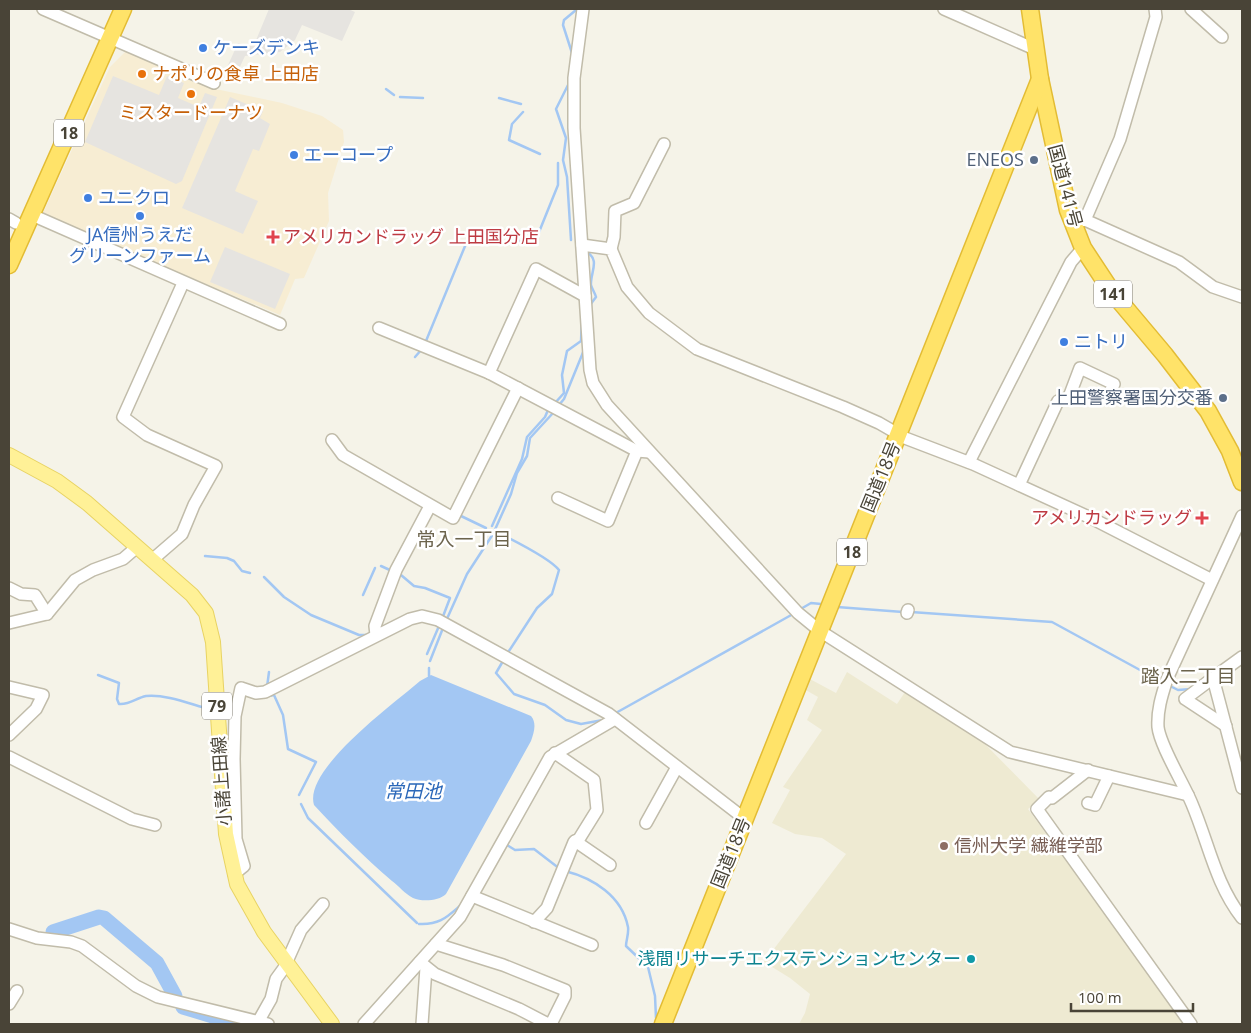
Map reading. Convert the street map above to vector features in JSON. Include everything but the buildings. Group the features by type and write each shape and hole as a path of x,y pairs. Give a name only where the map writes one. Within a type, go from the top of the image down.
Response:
{"highway":[{"name":"18","path":"9,265 108,37 116,9"},
{"name":"18","path":"11,227 65,127 123,9"},
{"name":"国道18号","path":"663,1024 1040,79 1030,9"},
{"name":"国道141号","path":"1040,79 1068,210 1079,222 1083,248 1112,292 1165,355 1208,411 1230,451 1242,482"}],"main road":[{"name":"小諸上田線","path":"9,455 73,492 196,599 206,613 210,625 226,834 234,874 255,918 332,1024"}],"street":[{"path":"43,9 214,83"},
{"path":"583,9 574,78 574,128 585,296 593,383 607,405 643,451 796,611 820,632 1004,749 1188,795"},
{"path":"944,9 1036,50"},
{"path":"1155,9 1156,18 1120,139 1079,222 1179,262 1213,287 1242,297"},
{"path":"1191,9 1222,37"},
{"path":"664,144 634,203 615,212 614,237 611,250 627,287 649,313 689,344 870,419 898,434 969,462 1093,519 1212,580"},
{"path":"32,215 280,324"},
{"path":"582,244 611,250"},
{"path":"969,462 1070,262 1083,248"},
{"path":"489,373 536,269 585,296"},
{"path":"152,560 182,534 194,505 216,466 147,435 123,417 183,283"},
{"path":"379,328 489,373 643,451"},
{"path":"1018,485 1058,401 1069,397 1080,368 1114,384 1111,390"},
{"path":"332,440 343,455 453,518 518,388"},
{"path":"558,498 608,521 643,451"},
{"path":"376,635 375,628 396,570 430,506"},
{"path":"1242,516 1166,684 1159,705 1158,729 1188,795 1221,886 1242,918"},
{"path":"9,624 47,614 76,580 93,570 123,559 137,547"},
{"path":"9,588 21,594 35,595 47,614"},
{"path":"234,874 244,866 236,838 234,759 235,716 241,688 254,692 265,692 376,635 415,617 424,616 438,620 612,717 745,819"},
{"path":"1226,726 1185,699 1242,657"},
{"path":"1213,678 1242,788"},
{"path":"9,688 43,695 36,709 9,735"},
{"path":"364,1024 423,965 436,944 457,920 548,760 555,753 612,717"},
{"path":"534,922 547,908 575,841 597,810 594,781 555,753"},
{"path":"9,757 132,819 155,825"},
{"path":"646,823 677,767"},
{"path":"1088,770 1052,798 1049,797 1036,809 1191,1024"},
{"path":"1088,803 1095,805 1109,776"},
{"path":"575,841 610,865"},
{"path":"472,896 592,945"},
{"path":"9,928 37,938 71,942 82,946 136,986 158,997 263,1023 272,998 276,979 286,963 301,928 323,904"},
{"path":"423,965 549,1024 565,996 565,990 495,962 436,944"},
{"path":"422,1024 423,965"},
{"path":"9,1004 16,992"}],"shaded area":[{"path":"269,9 348,9 355,12 342,41 302,25 295,40 280,52 245,56 236,75 224,74 238,43 249,46 254,45"},
{"path":"126,51 211,88 282,103 322,116 343,130 344,142 328,193 329,221 304,278 295,279 280,315 42,215 110,67"},
{"path":"113,76 159,95 167,76 184,83 178,98 199,107 205,93 217,97 182,181 176,184 85,142"},
{"path":"230,97 263,111 260,118 270,124 259,151 253,149 235,191 258,201 243,234 182,208"},
{"path":"225,247 290,274 275,309 210,282"},
{"name":"信州大学 繊維学部","path":"847,672 897,704 905,692 983,742 1040,800 1028,809 1185,1024 799,1024 805,1013 810,994 790,978 764,962 846,854 822,838 795,834 772,823 790,790 783,787 822,730 807,720 818,697 804,689 808,678 836,693"}],"water":[{"name":"常田池","path":"431,675 531,716 534,728 531,741 446,894 439,898 426,900 413,898 361,853 314,805 314,790 322,774 354,738 420,681"}],"waterway":[{"path":"572,53 563,25 564,20 576,10"},
{"path":"569,83 556,109 566,138 563,160 567,177 571,240"},
{"path":"386,89 394,95"},
{"path":"400,97 423,98"},
{"path":"499,98 521,104"},
{"path":"523,112 512,124 509,140 540,154"},
{"path":"426,341 470,234 478,230 487,230 495,231 518,240 535,242 558,185 558,163"},
{"path":"586,252 593,258 594,262 591,285 596,297 590,305"},
{"path":"555,403 564,393 562,375 567,351 581,341 582,317"},
{"path":"415,357 422,349"},
{"path":"559,405 564,399 584,350"},
{"path":"492,526 522,459 527,437 545,417 548,410"},
{"path":"446,621 467,574 493,534 511,494 517,473 527,456 530,438 553,413"},
{"path":"461,516 486,528"},
{"path":"497,532 539,555 559,570 552,594 537,608 507,654"},
{"path":"205,556 227,558 234,561 242,571 250,573"},
{"path":"381,566 392,571"},
{"path":"363,595 375,568"},
{"path":"401,575 414,586 425,588 450,598 442,619"},
{"path":"264,577 284,597 311,615 359,635 366,635"},
{"path":"799,610 811,603 821,604"},
{"path":"837,607 903,612"},
{"path":"911,612 1052,622 1162,682"},
{"path":"614,714 793,614"},
{"path":"427,654 439,626"},
{"path":"430,661 443,628"},
{"path":"503,661 496,673 514,694 545,705 566,720 581,724 603,720"},
{"path":"429,668 429,676"},
{"path":"267,687 269,672"},
{"path":"98,675 119,683 117,699 119,704 146,696 154,696 170,698 209,709 212,706"},
{"path":"1170,686 1178,690 1191,689"},
{"path":"268,696 274,695 283,715 288,749 316,762 299,795"},
{"path":"546,754 579,734"},
{"path":"301,804 308,818 417,923"},
{"path":"507,845 515,850 534,849 560,869"},
{"path":"565,871 586,878 596,884 605,890 620,906 628,927 626,946 648,967 655,996 656,1018"},
{"path":"419,924 438,922 461,905"},
{"path":"53,932 99,917 104,918 157,963 175,996"},
{"path":"183,1007 239,1024"}],"place":[{"name":"ケーズデンキ","path":"203,48"},
{"name":"ナポリの食卓 上田店","path":"142,74"},
{"name":"ミスタードーナツ","path":"191,94"},
{"name":"エーコープ","path":"294,155"},
{"name":"ENEOS","path":"1034,160"},
{"name":"ユニクロ","path":"88,198"},
{"name":"JA信州うえだ グリーンファーム","path":"140,216"},
{"name":"アメリカンドラッグ 上田国分店","path":"273,237"},
{"name":"ニトリ","path":"1064,342"},
{"name":"上田警察署国分交番","path":"1223,398"},
{"name":"アメリカンドラッグ","path":"1202,518"},
{"name":"信州大学 繊維学部","path":"944,846"},
{"name":"浅間リサーチエクステンションセンター","path":"971,959"}],"district":[{"name":"常入一丁目","path":"464,539"},
{"name":"踏入二丁目","path":"1188,676"}]}
